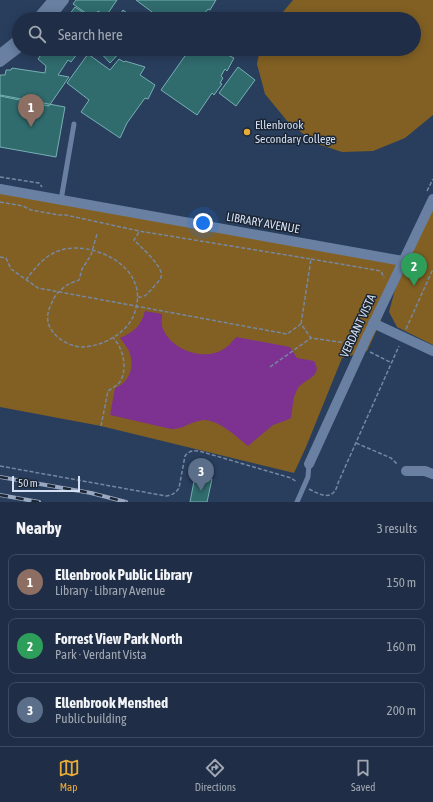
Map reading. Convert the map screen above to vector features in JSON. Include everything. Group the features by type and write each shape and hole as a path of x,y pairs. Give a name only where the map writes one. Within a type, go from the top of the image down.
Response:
{"street":[{"path":"43,12 53,0"},
{"path":"55,12 64,0"},
{"path":"0,54 12,45"},
{"path":"0,62 12,53"},
{"name":"LIBRARY AVENUE","path":"0,188 403,261"},
{"name":"VERDANT VISTA","path":"309,464 403,261 430,195"},
{"path":"373,323 433,351"},
{"path":"406,471 425,471 433,474"}],"lane":[{"path":"61,200 74,124"},
{"path":"296,502 308,477 309,464"}],"path":[{"path":"0,177 39,183 43,190"},
{"path":"430,195 433,178"},
{"path":"0,202 23,206 31,210 59,216 66,215 139,231 381,271 386,281"},
{"path":"279,231 284,228 296,230 299,234"},
{"path":"138,297 141,298 147,294 162,277 162,272 134,240 139,231"},
{"path":"26,280 41,261 52,253 65,249 79,248 92,250 104,253 115,259 124,267 136,284 138,297 133,318 128,326 113,337 101,343 82,347 73,345 58,337 50,328 48,322 48,312 52,301 58,292 73,282 79,280 82,269 91,255 92,250 97,234"},
{"path":"0,257 6,258 11,269 38,288 287,334 301,324 311,259"},
{"path":"0,466 166,496 172,494 179,488 185,456 190,452 196,451 291,478 322,496 328,496 337,489 338,483 433,269"},
{"path":"301,324 312,338 356,345 392,362"},
{"path":"101,426 108,391 118,383 122,377 124,367 121,349 113,337"},
{"path":"270,367 312,338"},
{"path":"356,442 390,458 406,471"}],"shaded area":[{"path":"293,0 433,0 433,115 405,138 373,151 342,152 315,143 288,122 265,94 257,64 259,56 421,56 421,12 283,12"},
{"path":"0,189 403,261 433,199 433,345 397,327 389,312 401,267 379,325 367,351 342,358 294,473 101,426 0,407"},
{"path":"145,311 162,314 162,327 167,336 173,343 189,352 197,354 214,353 226,348 236,337 290,347 297,358 314,361 316,367 315,374 300,386 295,393 291,418 273,425 248,446 222,426 210,421 201,420 181,428 171,429 110,415 115,388 128,378 131,368 131,357 129,351 120,338 139,325"}],"building":[{"path":"76,0 117,0 109,12 84,12 73,4"},
{"path":"136,0 216,0 210,10 208,9 206,12 152,12"},
{"path":"75,7 82,12 71,12"},
{"path":"40,56 76,56 71,62 68,60 58,75 69,77 49,106 0,96 0,75 5,75 6,70 11,70 12,68 45,73 46,66 38,59"},
{"path":"87,56 91,56 110,70 119,59 124,62 125,61 145,67 140,75 155,85 148,99 145,98 127,123 120,138 81,112 89,100 67,83"},
{"path":"104,56 116,56 110,63"},
{"path":"185,56 230,56 234,58 227,71 225,69 221,76 223,78 220,83 222,84 214,95 212,93 197,115 161,90"},
{"path":"238,67 255,80 236,106 219,93"},
{"path":"0,95 65,107 56,157 0,147"},
{"path":"195,476 212,479 207,502 190,502"}],"railway":[{"path":"0,477 91,493 126,502"},
{"path":"0,495 39,502"}],"place":[{"name":"Ellenbrook Public Library","path":"31,127"},
{"name":"Ellenbrook Secondary College","path":"247,132"},
{"name":"Forrest View Park North","path":"414,286"},
{"name":"Ellenbrook Menshed","path":"201,491"}]}
